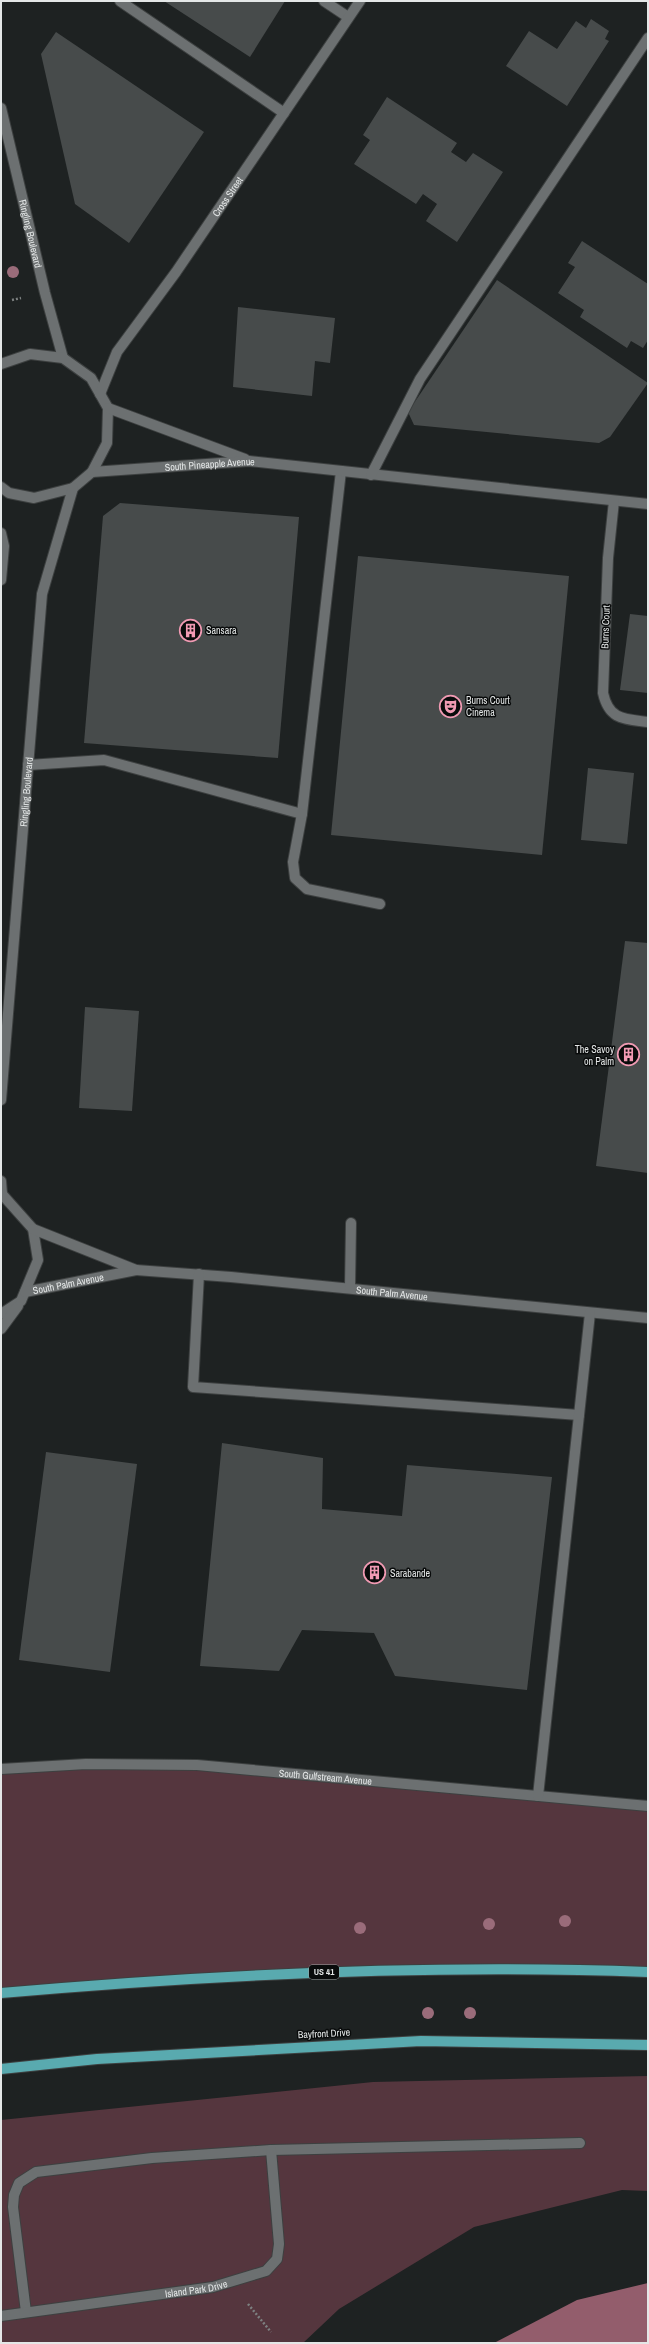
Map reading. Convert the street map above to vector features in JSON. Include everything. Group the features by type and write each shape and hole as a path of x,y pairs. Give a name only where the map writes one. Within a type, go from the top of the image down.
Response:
{"main road":[{"name":"US 41","path":"1,1993 247,1975 419,1969 648,1972"},
{"name":"Bayfront Drive","path":"1,2069 97,2059 421,2041 648,2045"}],"street":[{"path":"120,1 284,113"},
{"path":"324,1 348,17"},
{"name":"Cross Street","path":"100,394 117,352 176,272 360,1"},
{"path":"371,475 420,379 648,38"},
{"name":"Ringling Boulevard","path":"1,108 38,265 63,358"},
{"path":"1,364 30,354 63,358 92,378 108,408 107,443 92,472 73,488 34,498 9,493 1,487"},
{"name":"South Pineapple Avenue","path":"108,408 249,461"},
{"path":"249,461 648,504"},
{"name":"South Pineapple Avenue","path":"92,472 249,461"},
{"path":"341,471 302,814 293,862 295,878 307,889 380,904"},
{"name":"Ringling Boulevard","path":"1,1100 42,594 73,488"},
{"name":"Burns Court","path":"614,501 608,558 603,693 606,706 619,718 648,722"},
{"path":"1,533 4,546 1,580"},
{"path":"28,765 104,760 302,814"},
{"path":"1,1180 2,1194 33,1229 38,1260 23,1297 1,1329"},
{"path":"350,1288 351,1223"},
{"name":"South Palm Avenue","path":"33,1229 136,1270"},
{"name":"South Palm Avenue","path":"23,1297 136,1270 199,1274 350,1288 648,1318"},
{"path":"199,1274 193,1387 579,1415"},
{"path":"1,1314 23,1297"},
{"path":"538,1796 590,1313"},
{"name":"South Gulfstream Avenue","path":"1,1769 86,1764 197,1765 648,1806"},
{"path":"26,2312 13,2207 16,2189 27,2177 36,2172 152,2158 271,2150 580,2143"},
{"name":"Island Park Drive","path":"1,2316 213,2287 266,2271 276,2259 279,2244 271,2150"}],"shaded area":[{"path":"197,1765 648,1806 648,1972 419,1969 1,1993 1,1769"},
{"path":"648,2076 648,2191 622,2190 474,2227 339,2309 303,2343 1,2343 1,2120 373,2082"},
{"path":"648,2283 648,2343 494,2343 577,2300"}],"building":[{"path":"164,1 285,1 250,57"},
{"path":"591,19 609,31 605,39 609,41 567,106 506,66 529,31 557,49 576,21 586,28"},
{"path":"56,32 204,132 129,243 75,204 41,54"},
{"path":"387,97 457,143 451,152 466,162 473,153 503,172 457,242 426,221 437,204 423,194 416,204 354,164 370,140 363,135"},
{"path":"582,241 648,284 648,340 643,348 631,341 627,348 580,317 584,310 558,293 575,267 568,263"},
{"path":"497,280 648,383 610,437 599,443 414,425 408,412"},
{"path":"238,307 335,318 330,363 315,361 312,396 233,387"},
{"name":"Sansara","path":"120,503 299,517 278,758 84,743 103,516"},
{"name":"Burns Court Cinema","path":"358,556 569,576 542,855 331,835"},
{"path":"630,614 648,616 648,693 620,690"},
{"path":"588,768 634,773 627,844 581,840"},
{"name":"The Savoy on Palm","path":"625,941 648,943 648,1173 596,1166"},
{"path":"85,1007 139,1011 132,1111 79,1108"},
{"name":"Sarabande","path":"222,1443 323,1458 322,1509 402,1516 407,1465 552,1477 527,1690 395,1676 374,1633 302,1630 279,1671 200,1666"},
{"path":"46,1452 137,1464 110,1672 19,1660"}],"place":[{"name":"Sansara","path":"191,630"},
{"name":"Burns Court Cinema","path":"450,706"},
{"name":"The Savoy on Palm","path":"629,1055"},
{"name":"Sarabande","path":"375,1573"}]}
